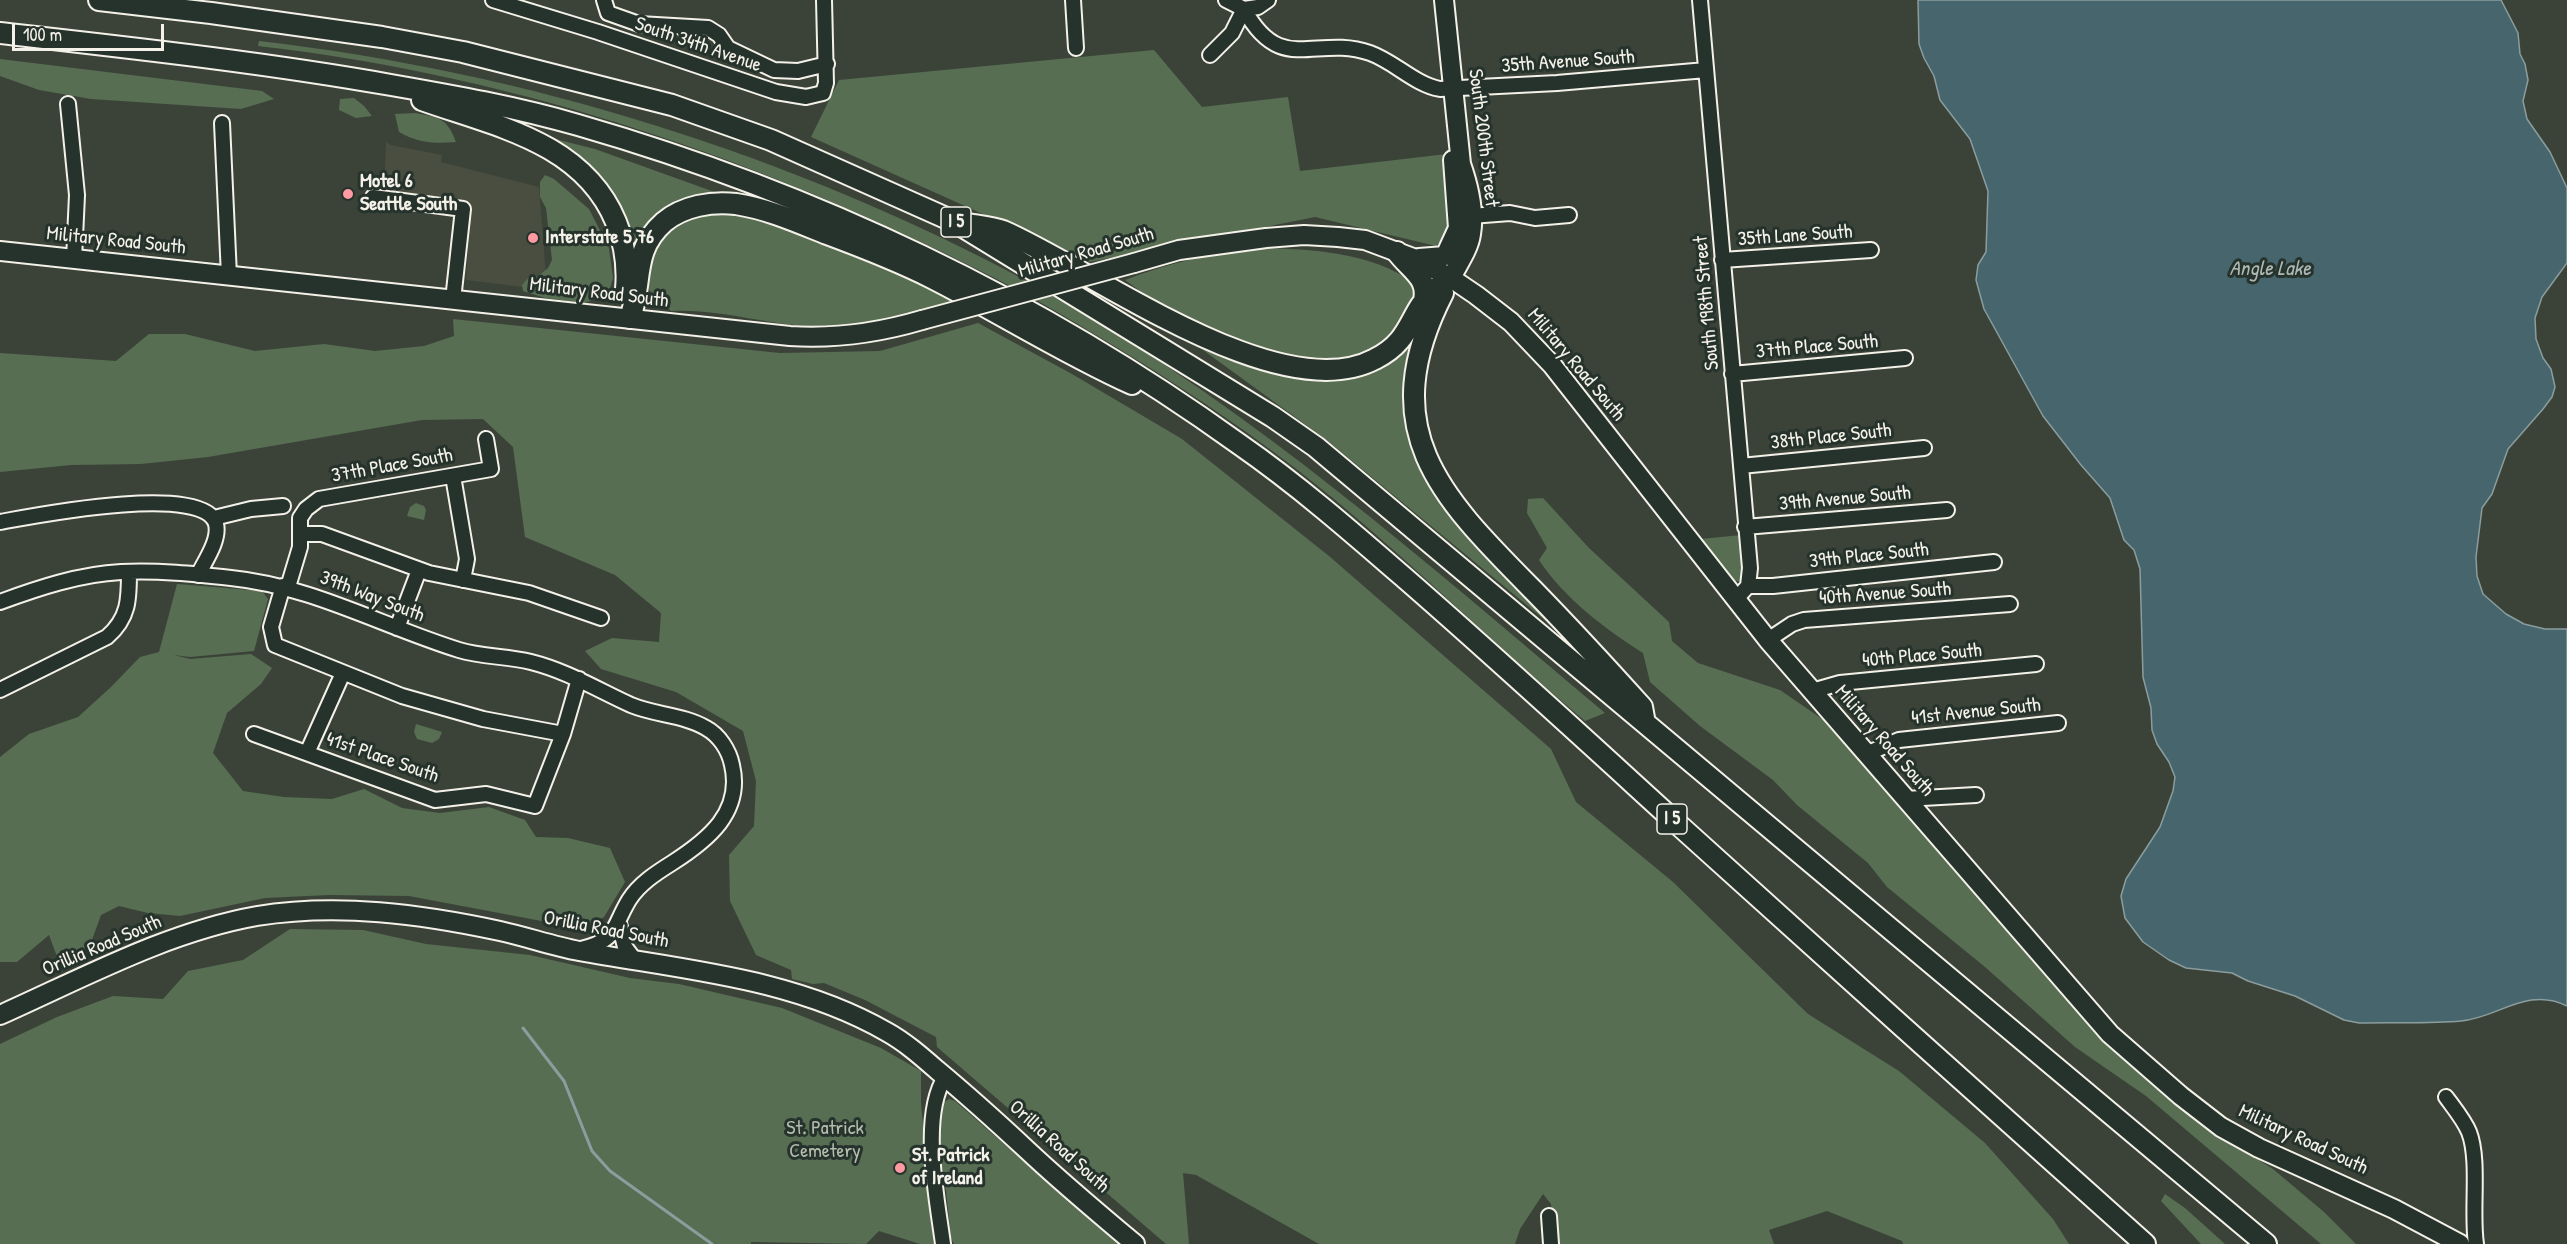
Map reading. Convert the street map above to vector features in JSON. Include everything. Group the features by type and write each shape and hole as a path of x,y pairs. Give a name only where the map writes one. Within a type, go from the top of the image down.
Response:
{"highway":[{"name":"I 5","path":"99,0 382,37 463,52 588,83 672,105 771,140 955,222 1273,417 1316,447 2266,1244"},
{"name":"I 5","path":"0,33 189,55 371,81 478,100 576,125 709,168 783,195 921,255 994,291 1093,347 1238,442 1293,484 1464,629 1785,922 2145,1244"},
{"path":"371,81 531,139 562,155 579,169 605,200 618,227 625,255 625,303 630,318"},
{"path":"630,318 636,301 641,254 658,228 671,217 688,208 711,204 735,204 765,210 930,277 1097,368 1188,410"},
{"path":"955,222 1001,230 1176,323 1249,355 1300,368 1342,370 1375,360 1403,339 1432,292 1451,278"},
{"path":"1405,255 1424,282 1426,294 1423,305"},
{"path":"1451,278 1429,323 1414,387 1416,419 1428,462 1444,491 1469,525 1569,627 1642,707 1644,724"}],"main road":[{"name":"South 200th Street","path":"1444,0 1461,164 1468,183 1471,216 1471,235 1451,278"},
{"path":"1405,255 1445,256 1457,234 1453,148 1459,139"},
{"name":"Military Road South","path":"0,251 630,318 689,327 824,338 878,331 1179,250 1304,235 1365,240 1405,255 1451,278 1511,322 1552,365 1742,592 1768,640 2110,1034 2181,1096 2221,1127 2259,1148 2394,1209 2460,1244"},
{"name":"Orillia Road South","path":"0,1015 169,941 221,924 259,916 314,911 386,912 498,931 576,951 686,967 793,991 890,1033 945,1077 1135,1244"}],"street":[{"name":"South 34th Avenue","path":"493,0 789,95 806,97 823,93 827,64"},
{"path":"604,0 608,13 628,21 708,28 719,35 728,48 774,70 798,71 827,64 824,0"},
{"path":"1073,0 1076,48"},
{"path":"1226,0 1244,9 1258,8 1268,0"},
{"name":"South 198th Street","path":"1700,0 1750,568 1742,592"},
{"path":"1210,56 1232,33 1244,9"},
{"name":"35th Avenue South","path":"1244,9 1261,35 1278,46 1296,50 1341,48 1362,51 1392,63 1424,84 1436,88 1453,90 1706,70"},
{"path":"68,104 77,195 74,259"},
{"path":"222,123 229,276"},
{"path":"373,197 463,209 453,300"},
{"path":"1471,216 1510,213 1535,218 1569,215"},
{"name":"35th Lane South","path":"1722,260 1871,250"},
{"name":"37th Place South","path":"1732,374 1905,358"},
{"name":"37th Place South","path":"343,673 275,645 271,627 300,547 300,518 306,509 319,499 491,469 486,440"},
{"name":"38th Place South","path":"1741,466 1924,448"},
{"path":"453,476 467,559 463,580"},
{"path":"0,522 78,508 141,503 203,509 214,518 217,525 216,538 198,575"},
{"path":"214,518 234,512 283,506"},
{"name":"39th Avenue South","path":"1745,527 1947,510"},
{"path":"300,537 322,534 418,570 529,593 601,618"},
{"name":"39th Place South","path":"1742,592 1773,586 1995,562"},
{"path":"397,628 418,570"},
{"path":"0,690 107,637 118,628 128,604 129,572"},
{"name":"39th Way South","path":"0,602 33,589 93,575 129,572 198,575 284,586 464,652 528,661 579,679 634,706 700,725 717,737 728,751 735,777 729,810 722,822 703,842 642,885 629,900 619,924"},
{"name":"40th Avenue South","path":"1768,640 1792,624 1804,620 2010,604"},
{"name":"40th Place South","path":"1812,691 1840,683 2036,664"},
{"path":"307,753 343,673 402,696 483,719 563,734 579,679"},
{"name":"41st Avenue South","path":"1866,754 1899,740 2058,723"},
{"name":"41st Place South","path":"254,734 435,800 486,794 535,806 563,734"},
{"path":"1905,799 1976,795"},
{"path":"576,951 597,944 608,937 619,924"},
{"path":"619,924 625,947 634,959"},
{"path":"943,1244 936,1190 932,1120 938,1089 945,1077"},
{"path":"2446,1097 2470,1132 2474,1162 2473,1218 2476,1244"},
{"path":"1549,1216 1551,1244"}],"shaded area":[{"path":"386,142 442,155 441,162 539,187 547,290 466,280 471,207 454,200 447,202 384,194"}],"green space":[{"path":"259,41 360,55 460,74 558,97 656,126 753,158 847,196 940,237 1031,283 1014,288 833,203 741,165 647,132 552,103 455,79 357,60 258,46"},
{"path":"1154,50 1202,107 1288,97 1300,171 1447,154 1452,225 1436,246 1315,217 1090,262 811,137 839,80"},
{"path":"0,59 262,91 274,99 241,109 91,99 39,90 0,76"},
{"path":"354,98 372,116 356,118 339,110 340,99"},
{"path":"416,113 442,120 456,142 427,142 399,132 395,114"},
{"path":"547,137 595,149 734,199 650,223 638,238 629,260 574,157"},
{"path":"545,175 554,179 589,209 609,248 613,278 608,295 584,303 545,298 523,291 522,285 529,277 537,277 548,268 552,260 546,208 540,197 540,182"},
{"path":"709,215 740,215 778,226 884,267 957,301 888,319 835,326 799,325 708,312 671,311 649,290 646,268 656,245 679,223"},
{"path":"1258,248 1320,251 1360,259 1379,265 1415,283 1417,298 1391,336 1369,352 1350,358 1311,359 1270,350 1192,319 1155,301 1125,280 1191,259"},
{"path":"1053,296 1199,388 1338,491 1605,713 1585,721 1429,581 1299,471 1189,393 1036,300"},
{"path":"1159,318 1317,378 1358,376 1403,350 1409,350 1404,392 1410,440 1434,493 1574,644 1328,441"},
{"path":"453,319 780,353 880,351 978,323 1072,374 1182,439 1329,556 1551,749 1576,802 1673,882 1808,1014 1899,1071 1985,1143 2053,1219 2069,1244 1903,1244 1902,1241 1827,1211 1769,1230 1774,1244 1555,1244 1551,1204 1543,1194 1520,1229 1515,1244 1319,1244 1196,1175 1183,1173 1189,1244 1166,1244 937,1047 936,1037 865,1000 824,983 813,984 792,979 791,970 756,955 730,901 729,855 754,826 756,781 743,731 676,692 601,669 585,651 612,638 659,642 661,613 615,575 525,537 513,447 483,419 422,420 208,457 141,464 71,465 0,472 0,353 116,361 149,334 185,334 255,351 324,344 375,351 424,346 454,336"},
{"path":"1543,498 1589,548 1669,622 1672,641 1698,663 1780,690 1828,723 2053,985 2133,1068 2238,1147 2273,1169 2324,1212 2356,1244 2321,1244 2146,1096 2075,1047 1985,967 1887,887 1868,863 1797,805 1773,780 1700,726 1650,682 1643,653 1586,612 1549,574 1539,560 1547,548 1527,513 1528,499"},
{"path":"416,503 424,506 426,510 424,520 407,516 410,507"},
{"path":"1741,535 1743,577 1741,582 1733,580 1701,539"},
{"path":"177,584 262,591 268,599 254,651 190,657 174,655 190,659 251,654 272,668 261,684 227,713 213,753 243,791 284,797 332,799 364,789 402,808 440,813 489,807 525,820 536,837 568,838 610,848 625,882 604,917 584,929 409,896 329,895 265,898 180,916 148,913 119,906 101,915 89,948 59,962 49,935 17,962 0,962 0,757 29,734 78,717 140,657 159,652"},
{"path":"416,724 442,732 439,739 432,743 417,739 414,732"},
{"name":"St. Patrick Cemetery","path":"290,929 363,930 426,944 530,955 630,978 679,984 782,1008 881,1048 921,1071 921,1103 934,1244 920,1244 879,1231 866,1244 751,1242 751,1244 0,1244 0,1044 57,1017 113,996 163,999 188,971 243,960"},
{"path":"949,1099 955,1101 1118,1244 954,1244 951,1238 937,1135 941,1104"},
{"path":"2165,1194 2185,1208 2225,1244 2201,1244 2161,1201"}],"water":[{"name":"Angle Lake","path":"1918,0 2501,0 2518,33 2520,54 2525,64 2528,80 2523,101 2527,119 2550,152 2567,188 2567,263 2542,297 2535,318 2536,339 2543,358 2551,369 2555,387 2552,397 2543,409 2508,449 2492,494 2482,508 2476,557 2477,576 2483,594 2506,614 2524,624 2545,629 2567,629 2567,1006 2539,999 2513,1005 2475,1019 2461,1021 2359,1023 2344,1020 2295,996 2248,981 2232,973 2186,968 2169,960 2143,942 2125,918 2121,896 2126,879 2160,827 2173,791 2175,777 2152,730 2151,708 2143,677 2140,569 2134,550 2124,540 2110,498 2043,416 1984,309 1976,280 1978,265 1986,252 1988,191 1970,139 1940,100 1934,76 1924,58 1919,44"}],"waterway":[{"path":"523,1028 564,1081 592,1151 610,1171 712,1244"}],"place":[{"name":"Motel 6 Seattle South","path":"348,194"},
{"name":"Interstate 5 76","path":"533,238"},
{"name":"St. Patrick of Ireland","path":"900,1168"}]}
